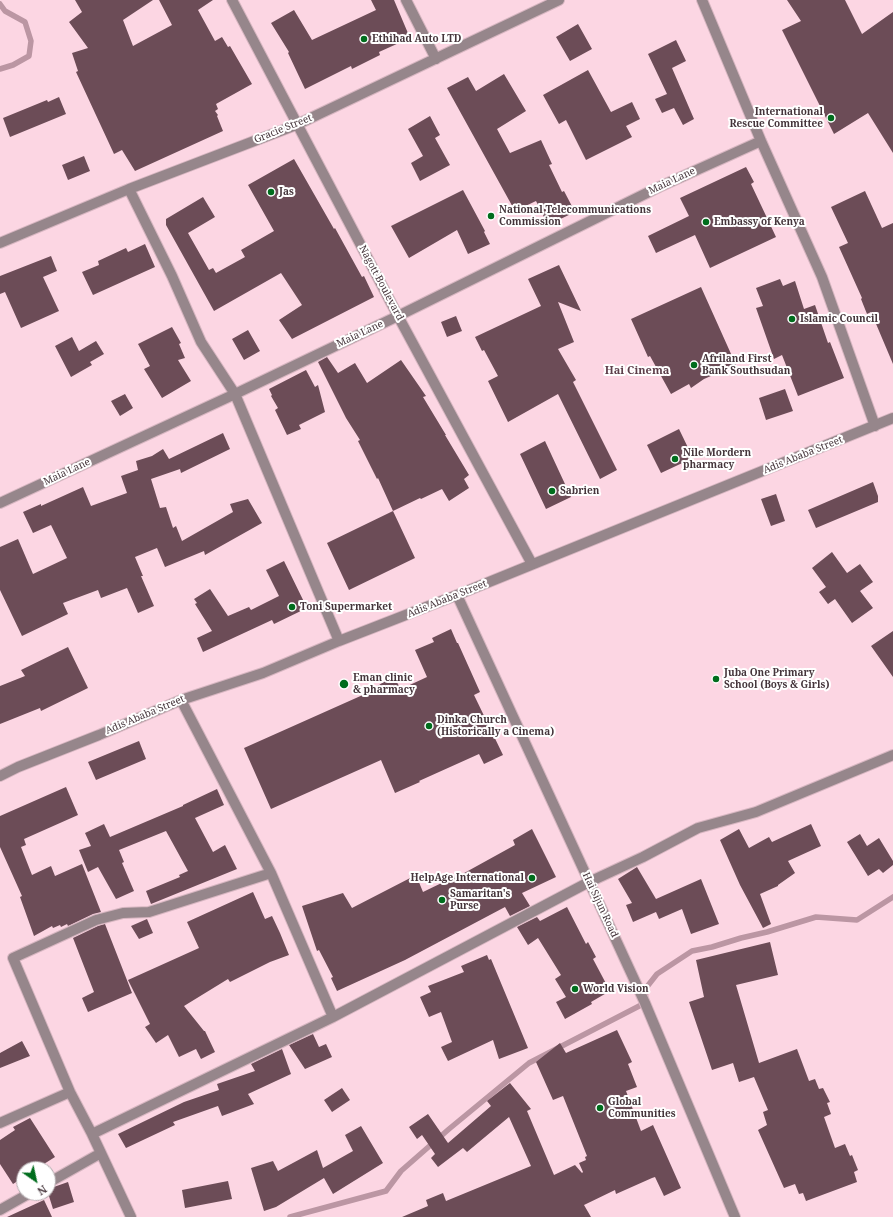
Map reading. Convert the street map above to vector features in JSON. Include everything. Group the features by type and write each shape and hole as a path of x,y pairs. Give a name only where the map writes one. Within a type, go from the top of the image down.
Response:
{"street":[{"name":"Nagott Boulevard","path":"232,0 296,125 532,564"},
{"path":"406,0 436,59"},
{"name":"Gracie Street","path":"0,243 129,189 296,125 559,0"},
{"path":"702,0 761,141 822,277 875,426"},
{"name":"Maia Lane","path":"0,503 235,394 398,316 659,187 761,141"},
{"path":"129,189 172,276 201,342 235,394 339,641"},
{"name":"Adis Ababa Street","path":"0,776 18,766 99,735 181,700 263,673 893,418"},
{"name":"Hai Sijun Road","path":"456,595 645,1003 735,1217"},
{"path":"181,700 271,873 333,1017"},
{"path":"92,1134 333,1017 589,882 643,858 698,828 756,812 893,755"},
{"path":"131,1217 92,1134 70,1092 13,958 96,920 123,913 149,912 271,873"},
{"path":"0,1123 70,1092"},
{"path":"56,1178 101,1153"},
{"path":"0,1210 16,1201"}],"building":[{"path":"75,0 153,0 123,20 133,46 172,25 159,0 213,0 198,10 215,41 222,37 228,47 230,46 252,84 216,104 218,109 215,111 218,115 217,116 223,131 135,171 122,150 114,154 76,72 78,71 72,53 88,48 69,22 82,12"},
{"path":"371,0 394,0 410,38 379,52 380,55 352,69 351,66 305,89 288,53 289,52 271,23 294,10 312,40 376,10"},
{"path":"787,0 845,0 862,34 893,12 893,153 868,113 834,134 782,30 801,21"},
{"path":"578,24 592,49 570,61 556,37"},
{"path":"676,40 686,61 672,68 694,119 683,125 674,108 662,113 655,99 667,94 648,54"},
{"path":"588,70 611,112 632,102 640,119 626,126 632,137 586,160 566,120 559,124 543,95"},
{"path":"504,74 526,111 497,129 510,153 541,140 552,164 549,165 562,192 564,191 575,212 548,225 536,201 515,211 447,88 468,77 476,91"},
{"path":"59,97 66,114 10,137 3,118 47,100 48,102"},
{"path":"430,116 440,135 435,138 450,165 420,181 411,163 423,156 408,129"},
{"path":"84,156 90,171 68,180 62,165"},
{"path":"294,159 362,277 364,276 374,297 292,339 279,320 302,305 281,273 214,311 166,225 166,219 203,197 215,217 188,233 209,270 213,268 216,273 245,257 241,250 274,231 248,185"},
{"path":"746,167 754,182 751,184 776,237 710,268 695,235 656,253 648,236 689,216 680,198"},
{"path":"463,190 485,231 484,232 490,244 468,254 457,230 409,258 391,226"},
{"path":"865,191 882,228 893,223 893,364 871,312 867,314 861,299 862,298 839,247 848,243 831,207"},
{"path":"145,244 155,267 93,295 82,272 99,265 98,261 126,248 128,252"},
{"path":"51,256 57,271 43,277 59,311 21,328 5,292 0,294 0,276"},
{"path":"559,265 581,311 558,302 574,342 558,349 576,380 573,382 617,470 600,479 558,394 508,422 488,381 498,376 475,337 541,306 528,279"},
{"path":"780,279 783,286 795,281 804,309 815,305 828,343 830,342 844,378 798,396 782,355 774,359 756,308 763,306 756,288"},
{"path":"701,287 736,365 704,379 691,388 689,384 671,394 650,356 648,357 631,319"},
{"path":"456,316 462,331 447,337 441,322"},
{"path":"172,327 181,343 179,344 185,358 178,360 191,381 162,398 144,369 150,366 138,344"},
{"path":"248,330 260,351 244,360 232,339"},
{"path":"72,337 79,351 96,341 104,354 90,362 92,365 71,377 55,346"},
{"path":"327,357 338,373 355,363 367,383 401,360 426,396 423,397 469,475 464,479 469,488 449,501 442,489 393,511 378,478 377,479 358,441 360,440 346,418 318,362"},
{"path":"306,370 315,387 318,385 325,412 299,425 301,429 287,435 275,410 278,408 269,389"},
{"path":"785,389 793,411 766,420 759,398"},
{"path":"125,394 133,408 120,416 111,401"},
{"path":"679,429 693,458 661,473 647,445"},
{"path":"223,433 230,449 181,473 180,469 151,479 160,508 166,507 173,528 176,526 182,541 233,512 230,504 248,499 262,523 205,555 204,551 165,567 157,548 135,557 143,576 141,576 154,606 138,613 127,588 101,598 98,590 63,603 68,614 22,636 0,590 0,547 18,539 33,574 67,558 51,525 33,533 23,512 41,504 41,506 83,487 91,506 127,493 121,476 138,470 136,461 152,456 163,449 169,459"},
{"path":"545,441 571,497 546,509 520,454"},
{"path":"873,482 878,496 878,502 816,528 808,510"},
{"path":"776,494 785,521 771,526 761,499"},
{"path":"393,511 415,558 349,590 327,543"},
{"path":"832,552 847,573 860,564 873,582 860,591 873,608 852,623 835,599 828,604 819,592 826,587 812,568"},
{"path":"284,561 307,608 274,624 272,620 203,652 197,638 212,631 195,604 197,603 194,599 210,589 228,616 249,607 251,610 279,596 266,570"},
{"path":"451,629 480,692 474,695 503,755 484,764 479,754 395,793 381,760 271,809 244,748 365,694 393,676 401,689 427,677 415,650 434,642 432,638"},
{"path":"893,631 893,677 871,646"},
{"path":"68,647 88,688 41,711 40,708 0,724 0,686 25,676 21,670"},
{"path":"139,741 146,759 96,780 88,762"},
{"path":"66,787 78,815 24,839 26,845 21,847 32,875 51,866 55,876 82,864 101,912 93,914 68,926 67,924 61,927 60,925 53,928 52,926 34,936 20,897 22,896 0,847 0,816"},
{"path":"217,789 224,805 195,818 213,852 225,845 237,869 151,904 146,891 180,877 179,875 188,871 166,831 119,850 124,862 122,863 134,891 116,899 98,867 88,872 79,850 91,846 85,833 104,824 110,837 183,806"},
{"path":"811,824 821,846 788,861 795,873 778,886 760,894 771,924 763,928 740,885 720,840 739,829 749,848 769,837 772,842"},
{"path":"532,829 556,877 522,893 530,906 510,916 505,907 405,960 337,991 331,978 333,977 319,950 317,951 302,906 343,893 352,908 416,875 423,892 456,876 457,877 515,845 513,840"},
{"path":"860,834 867,846 879,838 893,861 893,865 883,873 879,869 868,876 847,842"},
{"path":"637,867 656,899 701,879 719,924 691,934 682,909 659,919 656,912 633,922 626,905 632,903 618,879"},
{"path":"253,892 265,919 272,916 289,955 270,962 230,982 228,979 184,1006 205,1031 215,1052 201,1059 196,1049 179,1057 168,1035 156,1043 145,1027 150,1024 128,980 199,948 187,922"},
{"path":"567,907 586,944 588,942 596,957 593,959 610,991 591,1002 592,1004 565,1019 556,1002 566,997 555,979 561,975 538,938 528,945 517,927 537,917 540,921"},
{"path":"147,919 153,933 139,939 131,926"},
{"path":"105,924 132,993 88,1012 82,998 94,992 73,938"},
{"path":"770,942 778,975 736,985 759,1063 797,1049 809,1081 815,1079 819,1089 823,1088 830,1102 827,1103 831,1114 824,1117 835,1148 845,1144 850,1156 852,1155 858,1170 854,1172 857,1182 806,1201 803,1193 799,1194 795,1184 784,1188 758,1130 767,1125 763,1112 768,1110 754,1077 739,1082 733,1063 712,1070 689,1002 704,997 696,960"},
{"path":"487,955 489,960 491,959 528,1048 499,1059 493,1040 448,1061 441,1047 452,1042 441,1012 429,1017 420,997 431,992 428,986 464,972 461,966"},
{"path":"617,1030 632,1062 628,1064 637,1087 626,1091 641,1131 653,1125 681,1188 664,1196 655,1177 616,1194 615,1190 584,1205 591,1217 402,1217 428,1206 426,1200 443,1193 446,1201 531,1166 509,1117 467,1152 463,1148 438,1167 431,1158 435,1154 422,1135 417,1139 409,1127 428,1114 448,1143 491,1106 487,1101 510,1083 531,1109 527,1111 554,1175 575,1165 582,1173 583,1172 579,1163 586,1160 585,1157 587,1156 563,1096 553,1100 536,1062 560,1043 566,1053"},
{"path":"313,1034 319,1047 326,1044 332,1057 305,1069 289,1045"},
{"path":"22,1041 30,1056 0,1068 0,1053"},
{"path":"282,1049 291,1074 248,1094 254,1104 222,1116 218,1106 173,1122 175,1125 126,1148 118,1134 184,1102 219,1090 217,1084 255,1071 251,1064"},
{"path":"342,1088 350,1100 332,1112 324,1100"},
{"path":"30,1118 55,1157 49,1161 16,1161 16,1182 13,1184 0,1164 0,1140 15,1130 13,1127"},
{"path":"361,1126 383,1163 333,1194 324,1178 276,1207 264,1211 251,1168 273,1161 278,1171 317,1150 323,1168 353,1151 345,1135"},
{"path":"228,1181 232,1199 185,1208 182,1190"},
{"path":"68,1182 74,1202 53,1209 50,1201 56,1201 56,1186"},
{"path":"44,1201 52,1217 7,1217"}],"waterway":[{"path":"0,4 5,11 25,22 31,41 29,56 13,65 0,69"},
{"path":"290,1217 386,1191 401,1171 529,1063 645,1003 646,988 657,974 692,951 767,932 816,917 857,920 893,897"}],"place":[{"name":"Ethihad Auto LTD","path":"364,39"},
{"name":"International Rescue Committee","path":"831,118"},
{"name":"Jas","path":"271,192"},
{"name":"National Telecommunications Commission","path":"491,216"},
{"name":"Embassy of Kenya","path":"706,222"},
{"name":"Islamic Council","path":"792,319"},
{"name":"Afriland First Bank Southsudan","path":"694,365"},
{"name":"Nile Mordern pharmacy","path":"675,459"},
{"name":"Sabrien","path":"552,491"},
{"name":"Toni Supermarket","path":"292,607"},
{"name":"Juba One Primary School (Boys & Girls)","path":"716,679"},
{"name":"Eman clinic & pharmacy","path":"344,684"},
{"name":"Dinka Church (Historically a Cinema)","path":"429,726"},
{"name":"HelpAge International","path":"532,878"},
{"name":"Samaritan's Purse","path":"442,900"},
{"name":"World Vision","path":"575,989"},
{"name":"Global Communities","path":"600,1108"}],"district":[{"name":"Hai Cinema","path":"637,371"}]}
